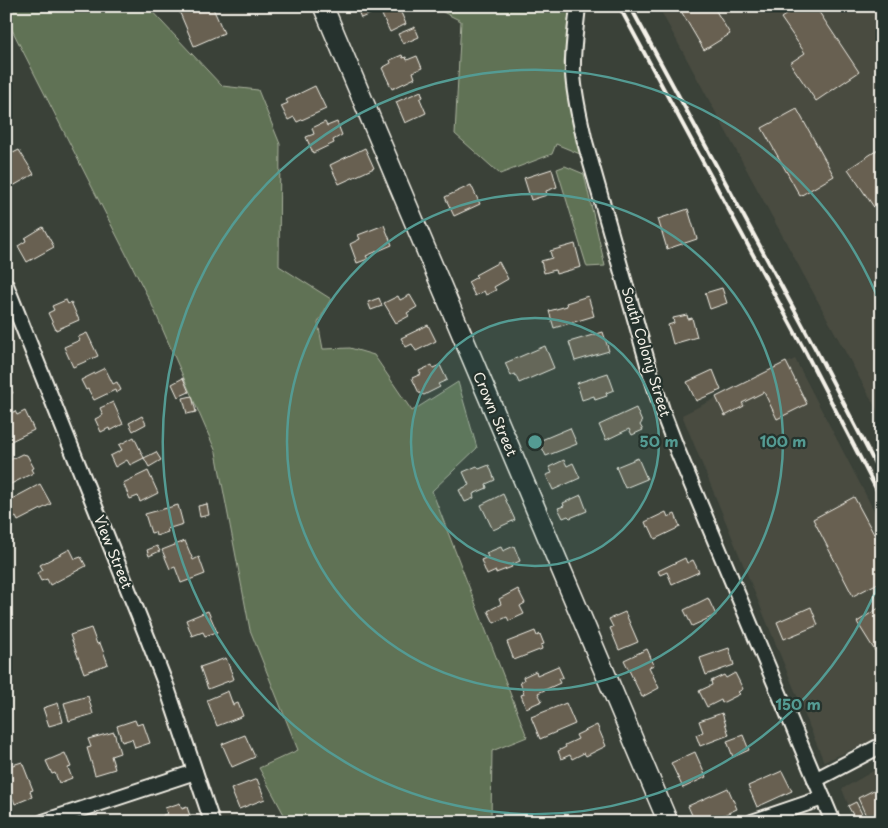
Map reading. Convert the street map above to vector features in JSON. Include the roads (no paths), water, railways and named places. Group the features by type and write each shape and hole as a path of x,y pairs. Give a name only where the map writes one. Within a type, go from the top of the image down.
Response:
{"street":[{"name":"Crown Street","path":"322,6 668,822"},
{"name":"South Colony Street","path":"578,6 573,73 577,103 585,142 651,375 678,452 833,822"},
{"name":"View Street","path":"6,284 148,639 212,822"},
{"path":"815,780 882,745"},
{"path":"43,822 195,772"},
{"path":"752,822 823,798"}],"railway":[{"path":"619,6 806,353 882,500"},
{"path":"630,6 815,348 882,477"}]}
